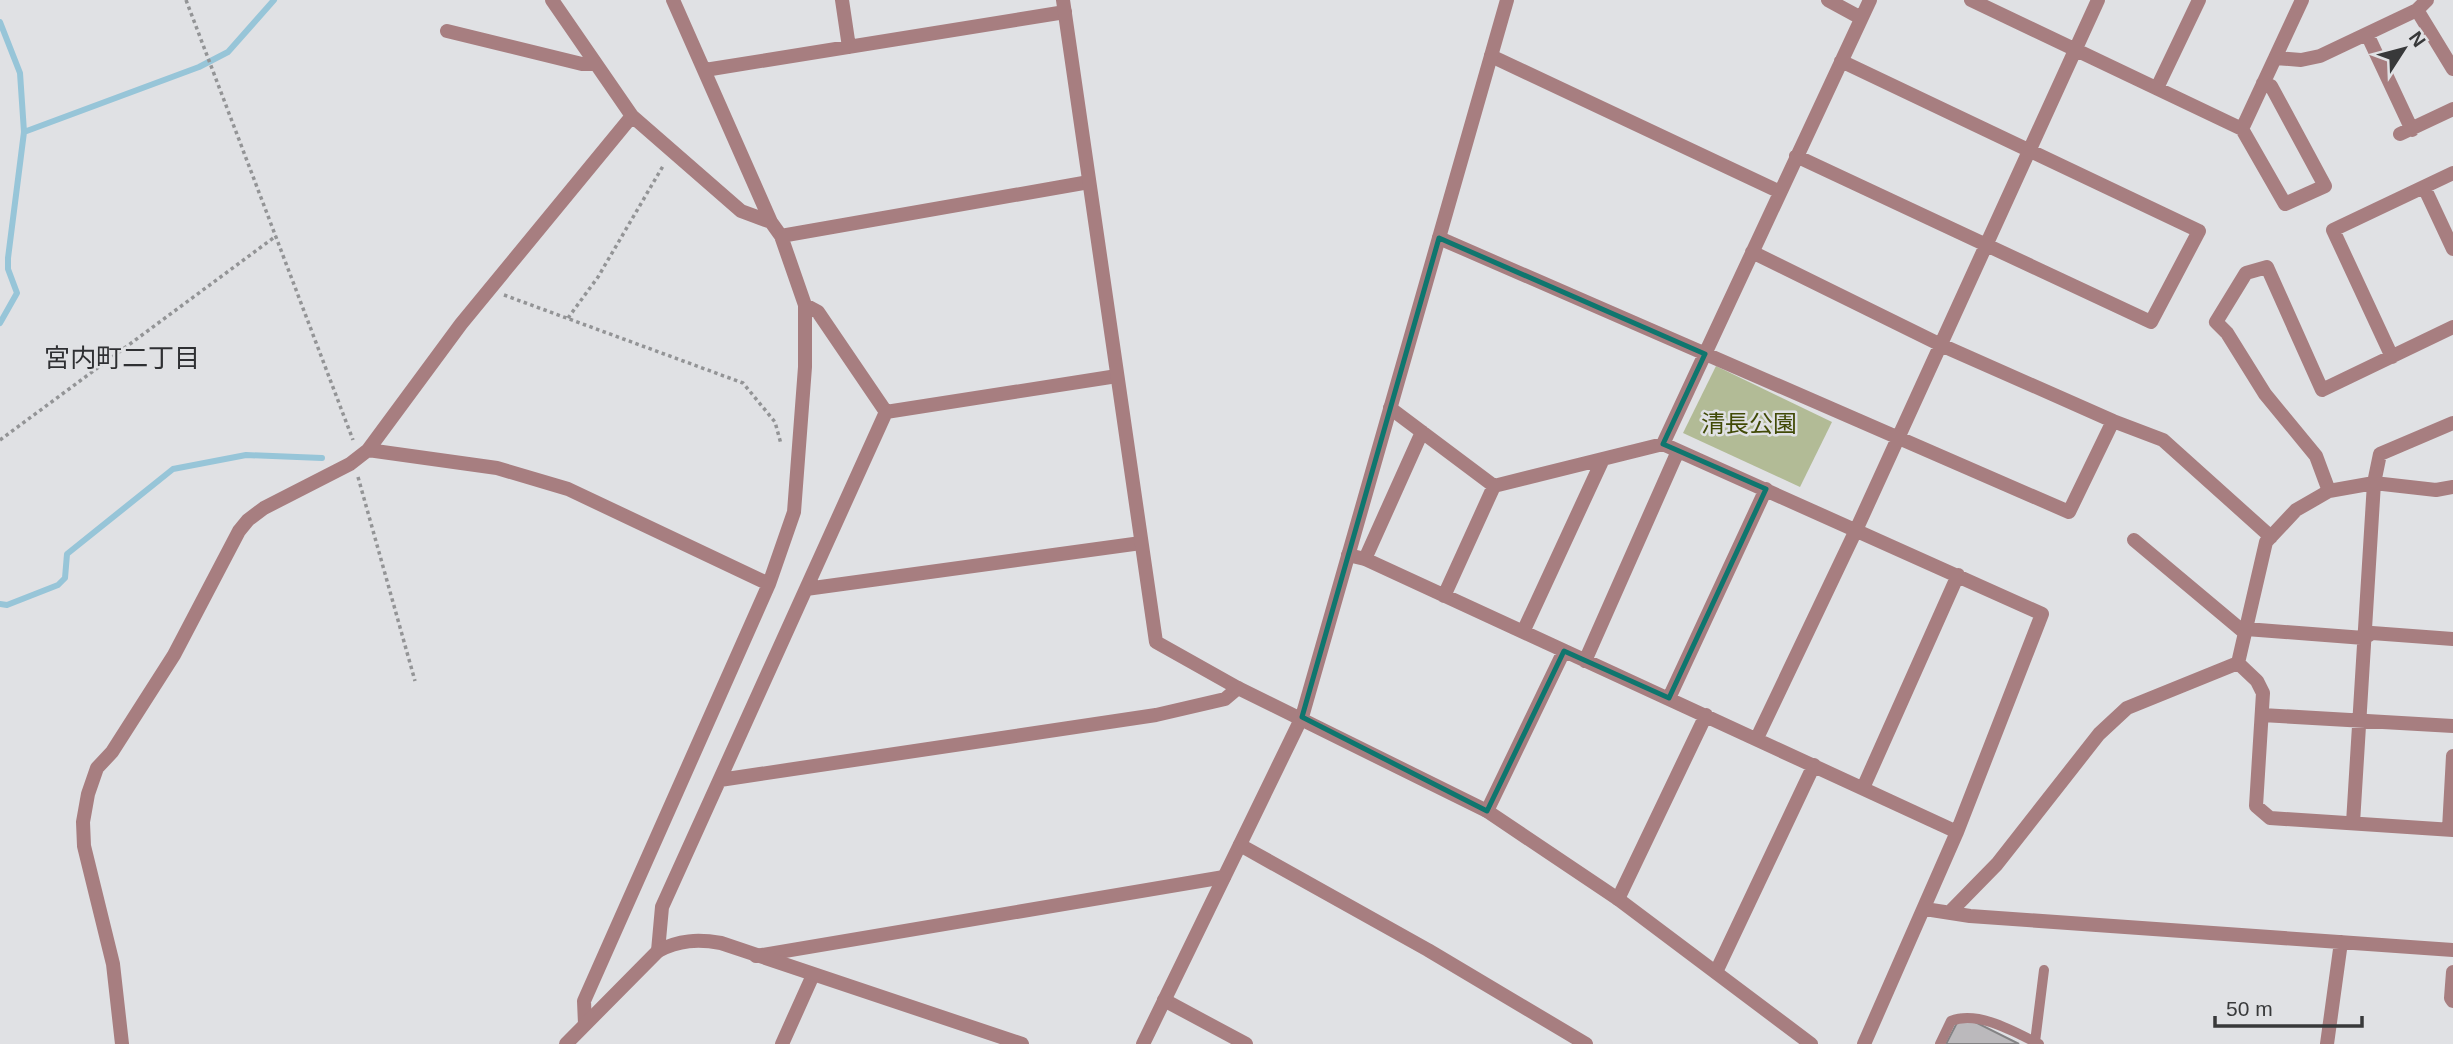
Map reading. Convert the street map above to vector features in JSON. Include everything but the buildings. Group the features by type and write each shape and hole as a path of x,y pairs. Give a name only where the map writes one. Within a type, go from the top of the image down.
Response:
{"street":[{"path":"552,0 632,116 741,211 771,222"},
{"path":"585,1024 584,1001 769,584 794,512 805,367 805,305 781,236 771,222 673,0"},
{"path":"842,0 849,47"},
{"path":"1828,0 1861,18"},
{"path":"1663,444 1870,0"},
{"path":"1971,0 1992,4 2075,49 2242,129 2285,204 2325,186 2271,86 2263,83"},
{"path":"1757,738 1857,528 2098,0"},
{"path":"2157,88 2199,0"},
{"path":"2242,129 2302,0"},
{"path":"1143,1044 1302,717 1491,56 1503,3"},
{"path":"2274,58 2301,60 2320,56 2422,5 2453,69"},
{"path":"705,69 849,47 1064,6 1156,642 1238,688 1302,717 1487,811 1618,899 1811,1044"},
{"path":"447,32 582,64 596,64"},
{"path":"2367,34 2406,132 2453,109"},
{"path":"1491,56 1780,192"},
{"path":"1796,156 2151,322 2199,231 1841,61"},
{"path":"122,1044 113,964 84,846 83,822 88,793 97,768 112,752 173,656 239,531 248,520 264,508 354,461 368,450 489,290 632,116"},
{"path":"2392,357 2333,230 2453,173"},
{"path":"781,236 1089,182"},
{"path":"2424,187 2453,249"},
{"path":"1439,238 2069,512 2112,421"},
{"path":"1752,252 1941,345 2112,421 2163,440 2271,537"},
{"path":"2329,491 2316,456 2265,394 2227,333 2216,322 2246,273 2266,267 2322,390 2453,327"},
{"path":"805,305 818,312 886,412"},
{"path":"886,412 1117,376"},
{"path":"1390,408 1494,486"},
{"path":"658,950 662,908 886,412"},
{"path":"2353,823 2374,483 2380,454 2453,423"},
{"path":"1365,559 1422,432"},
{"path":"1494,486 1663,444 1857,528 2042,614 1957,832 1864,1044"},
{"path":"368,450 497,468 568,489 769,584"},
{"path":"1586,661 1678,451"},
{"path":"1523,632 1604,458"},
{"path":"2238,663 2266,542 2296,510 2329,491 2374,483 2436,489 2453,487"},
{"path":"1444,596 1494,486"},
{"path":"1669,698 1766,489"},
{"path":"2134,540 2245,631 2364,638 2372,634 2453,639"},
{"path":"806,589 1141,543"},
{"path":"1348,555 1365,559 1957,832"},
{"path":"1863,788 1958,575"},
{"path":"1487,811 1564,651"},
{"path":"2238,663 2256,681 2263,693 2256,806 2270,818 2451,829 2453,757"},
{"path":"1951,911 1997,864 2099,734 2127,708 2238,663"},
{"path":"720,780 1156,715 1224,699 1238,688"},
{"path":"1618,899 1706,715"},
{"path":"2262,715 2453,726"},
{"path":"1716,972 1814,765"},
{"path":"1240,845 1428,950 1586,1044"},
{"path":"756,956 1224,877"},
{"path":"1924,909 1970,916 2453,950"},
{"path":"566,1044 658,950 670,944 702,939 1022,1044"},
{"path":"2327,1044 2341,942"},
{"path":"2453,972 2453,1001"},
{"path":"782,1044 813,975"},
{"path":"1164,1000 1246,1044"}],"lane":[{"path":"1940,1044 1951,1021 1961,1017 1976,1017 2037,1043 2044,970"}],"path":[{"path":"186,0 355,446 368,450"},
{"path":"568,318 598,277 655,176 674,152"},
{"path":"0,440 276,236"},
{"path":"489,290 743,383 775,422 782,447"},
{"path":"354,461 415,681"}],"highlighted area":[{"path":"1439,238 1705,354 1663,444 1766,489 1669,698 1564,651 1487,811 1302,717"}],"green space":[{"name":"清長公園","path":"1716,366 1832,422 1800,487 1683,433"}],"waterway":[{"path":"24,132 199,67 228,52 274,0"},
{"path":"0,22 20,73 24,132 8,258 8,269 17,293 0,323"},
{"path":"0,604 7,605 58,585 65,578 67,554 173,469 246,455 322,458"}],"district":[{"name":"宮内町二丁目","path":"122,358"}]}
